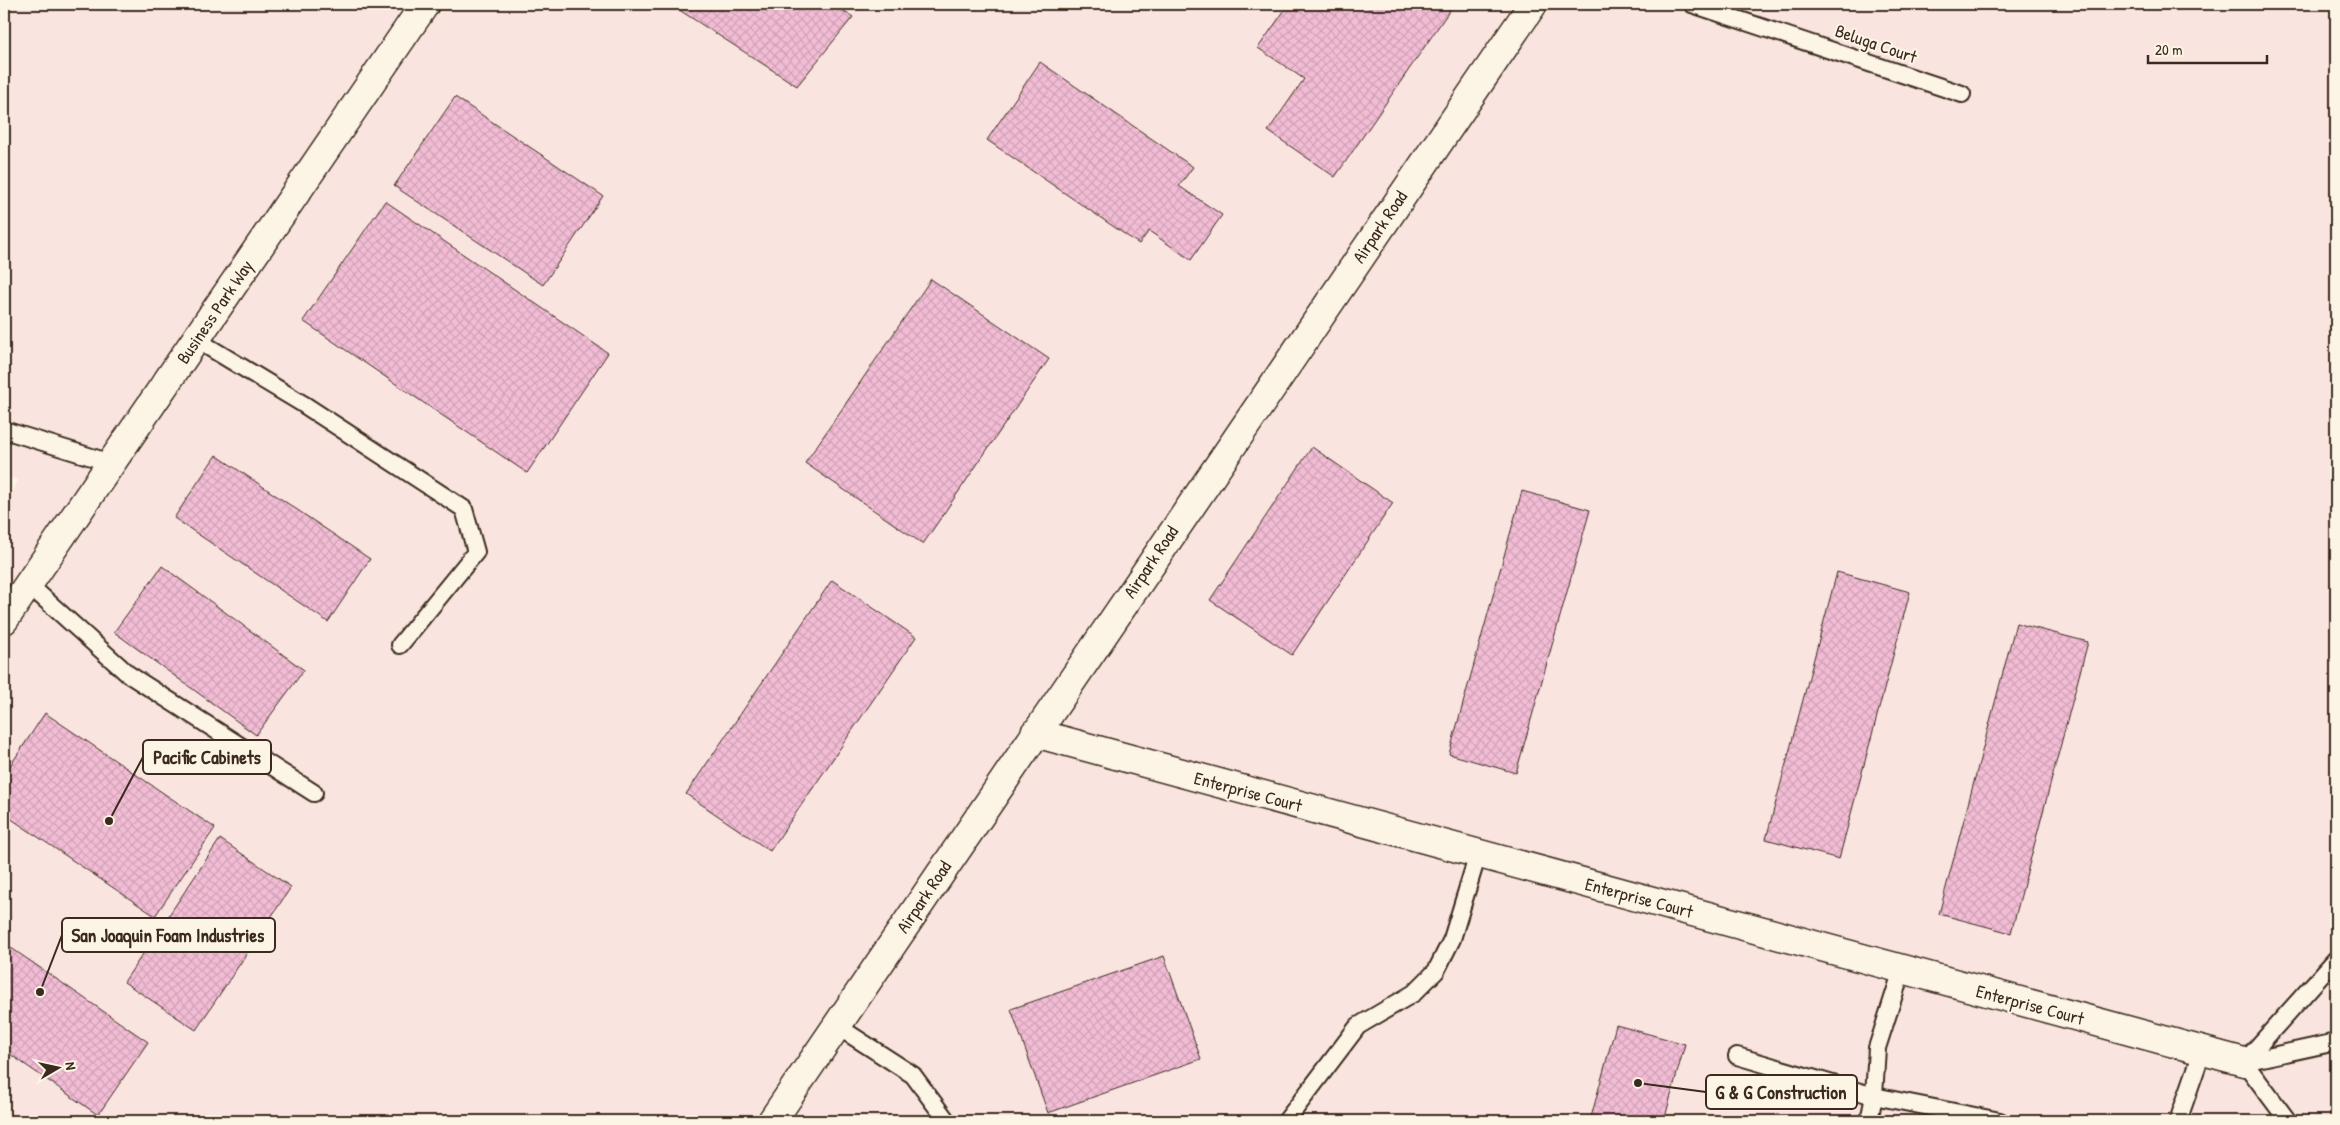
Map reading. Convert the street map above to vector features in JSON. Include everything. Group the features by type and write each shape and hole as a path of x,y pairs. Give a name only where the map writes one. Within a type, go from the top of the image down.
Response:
{"street":[{"name":"Business Park Way","path":"4,620 425,4"},
{"name":"Airpark Road","path":"772,1121 1533,4"},
{"name":"Enterprise Court","path":"1035,733 2244,1062"}],"lane":[{"name":"Beluga Court","path":"1692,4 1962,94"},
{"path":"197,340 303,404 464,509 476,552 400,645"},
{"path":"4,430 111,463"},
{"path":"28,584 128,674 314,793"},
{"path":"1286,1121 1358,1026 1414,993 1436,971 1452,939 1478,854"},
{"path":"2244,1062 2336,959"},
{"path":"1869,1121 1874,1096 1877,1048 1902,970"},
{"path":"837,1026 913,1075 947,1121"},
{"path":"2244,1062 2336,1042"},
{"path":"2178,1121 2202,1052"},
{"path":"1737,1056 1874,1096 2000,1121"},
{"path":"2244,1062 2288,1121"}],"shaded area":[{"path":"4,4 2336,4 2336,1121 4,1121 4,503 19,480 4,475"}],"building":[{"path":"670,4 832,4 853,17 797,86"},
{"path":"1289,4 1454,4 1335,177 1268,131 1304,79 1258,48"},
{"path":"1040,62 1193,167 1179,186 1222,215 1191,260 1149,231 1139,244 987,140"},
{"path":"455,97 603,196 543,285 394,186"},
{"path":"385,201 608,353 527,473 303,321"},
{"path":"931,279 1049,359 923,544 805,463"},
{"path":"1312,447 1393,503 1292,655 1210,600"},
{"path":"216,455 370,559 328,622 174,518"},
{"path":"1522,491 1590,510 1516,773 1449,754"},
{"path":"162,566 304,670 256,735 114,632"},
{"path":"1837,572 1910,592 1839,859 1766,839"},
{"path":"832,580 916,637 770,851 686,794"},
{"path":"2016,623 2088,642 2011,933 1939,914"},
{"path":"45,713 215,828 155,916 4,814 4,775"},
{"path":"220,839 291,887 196,1030 124,982"},
{"path":"4,943 148,1042 98,1115 4,1050"},
{"path":"1164,956 1201,1059 1048,1113 1011,1009"},
{"path":"1616,1025 1685,1044 1664,1121 1590,1121"}],"place":[{"name":"Pacific Cabinets","path":"109,821"},
{"name":"San Joaquin Foam Industries","path":"40,992"},
{"name":"G & G Construction","path":"1638,1083"}]}
